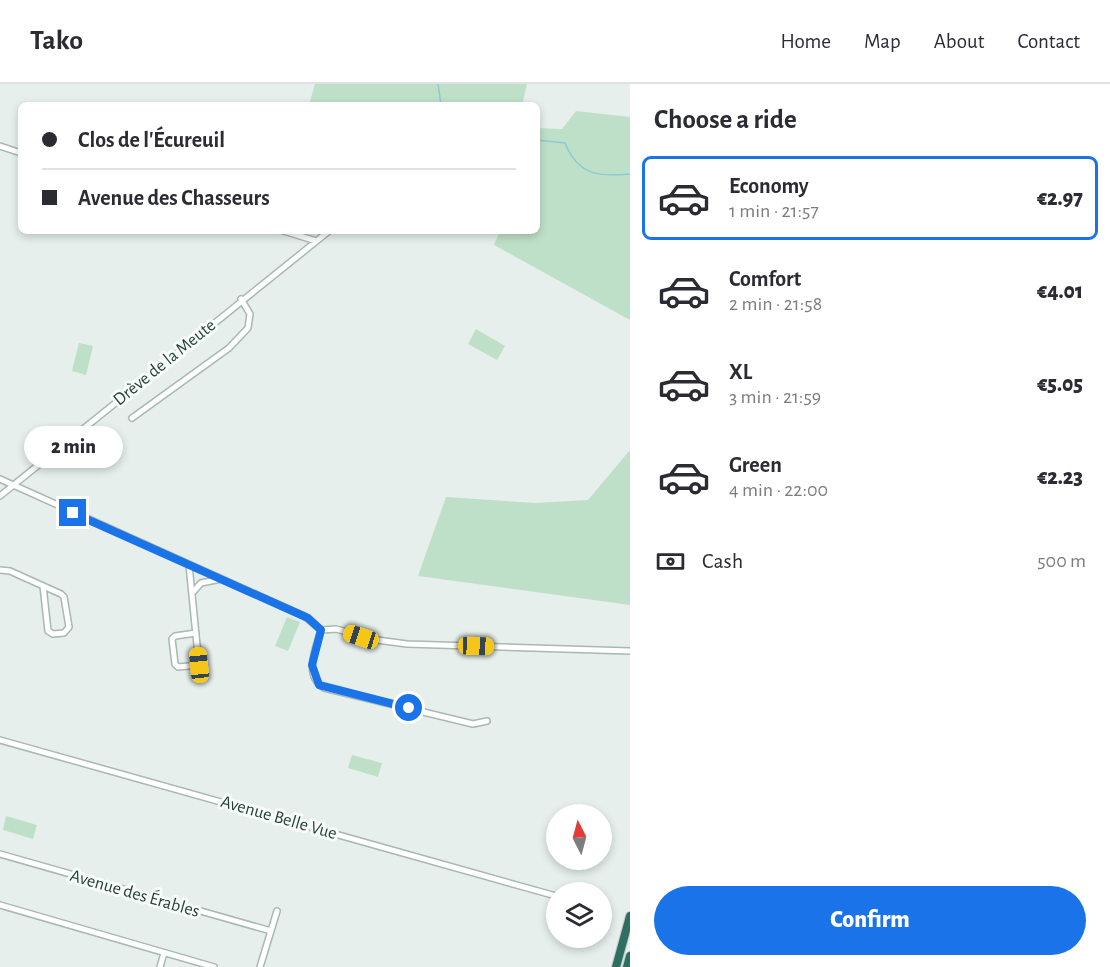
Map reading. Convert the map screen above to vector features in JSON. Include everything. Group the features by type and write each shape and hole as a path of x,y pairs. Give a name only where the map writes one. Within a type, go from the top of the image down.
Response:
{"highway":[{"path":"616,967 630,916"},
{"path":"627,967 630,956"}],"street":[{"path":"0,146 18,152"},
{"path":"294,234 316,241"},
{"name":"Drève de la Meute","path":"0,496 241,299 325,234"},
{"path":"132,418 229,348 248,328 250,314 241,299"},
{"path":"0,479 304,616 321,630 336,629 376,640 407,644 630,651"},
{"path":"189,565 192,593 196,633 199,665 178,667 175,664 172,639 175,636 196,633"},
{"path":"0,570 10,571 61,594 66,600 69,627 64,633 53,634 48,631 43,586"},
{"path":"192,593 201,583 222,579"},
{"path":"321,630 312,665 319,685 473,724 488,721"},
{"name":"Avenue Belle Vue","path":"0,740 546,893"},
{"name":"Avenue des Érables","path":"0,854 271,931"},
{"path":"0,905 214,967"},
{"path":"260,967 277,911"},
{"path":"160,967 164,952"}],"green space":[{"path":"315,84 527,84 523,102 310,102"},
{"path":"576,111 630,117 630,320 494,245 499,234 540,234 540,128 562,129"},
{"path":"476,329 505,346 497,360 468,344"},
{"path":"79,343 93,346 86,375 72,371"},
{"path":"630,450 630,605 418,576 446,497 535,503 588,500"},
{"path":"287,617 300,622 288,651 275,646"},
{"path":"352,755 382,763 378,777 348,768"},
{"path":"6,816 37,825 33,839 3,830"}],"waterway":[{"path":"438,84 441,102"},
{"path":"540,140 565,143 576,162 590,172 608,175 630,174"}],"route":[{"path":"73,513 308,618 321,630 312,665 312,672 319,685 409,708"}]}
